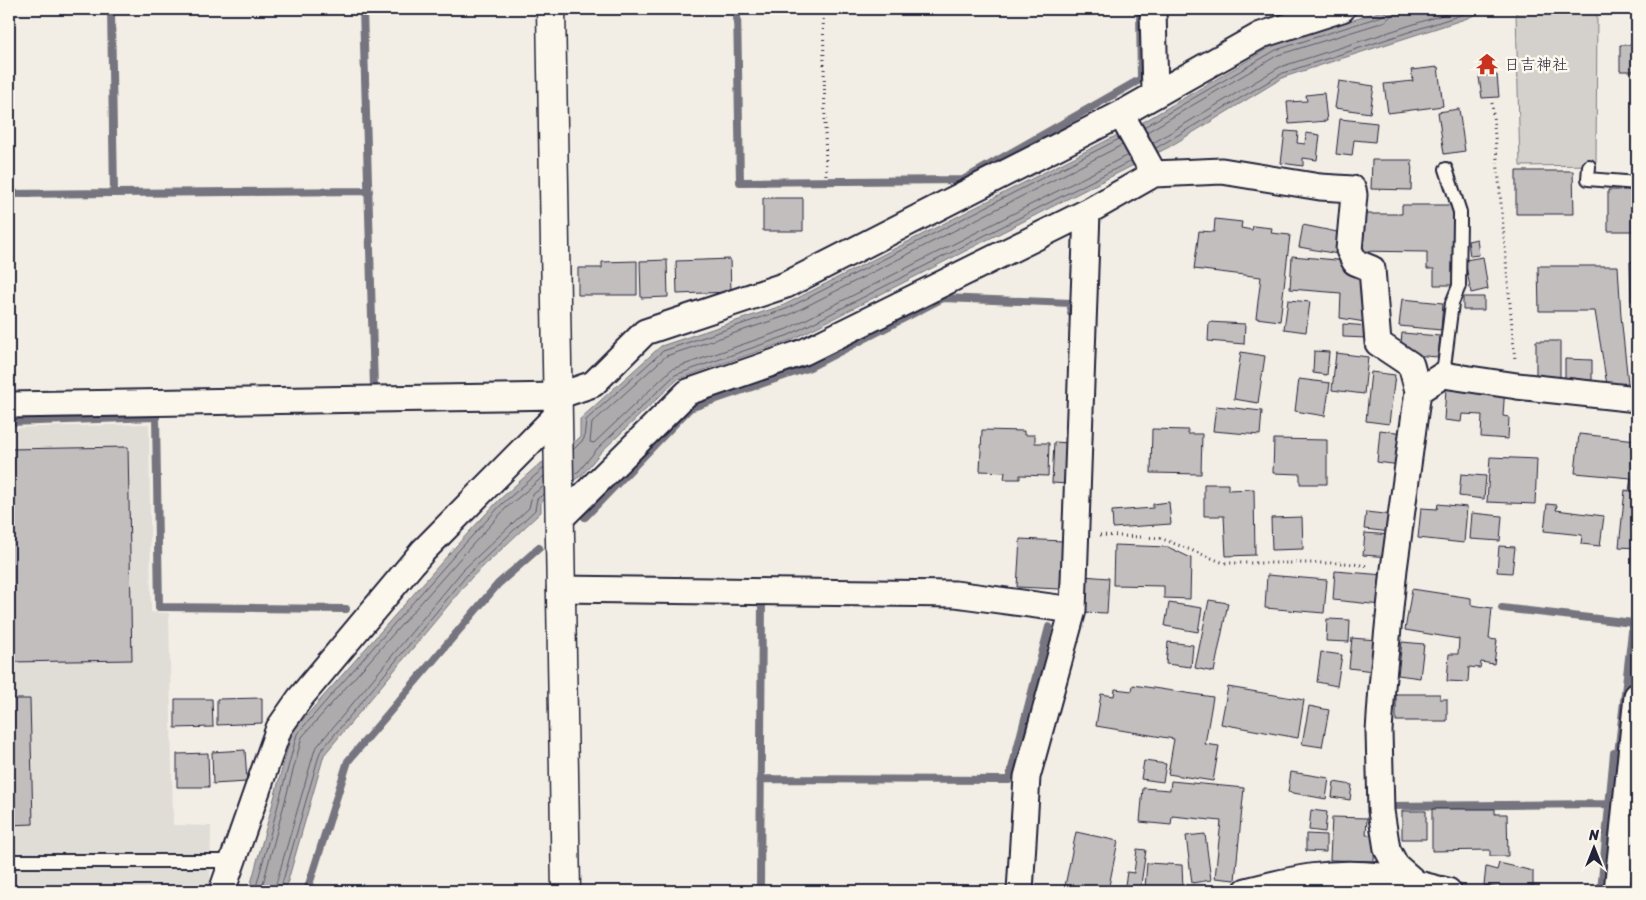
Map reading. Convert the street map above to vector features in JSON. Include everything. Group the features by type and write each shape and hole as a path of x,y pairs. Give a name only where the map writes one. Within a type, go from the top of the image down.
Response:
{"street":[{"path":"551,9 566,891"},
{"path":"1153,9 1155,94"},
{"path":"222,891 279,728 300,698 423,551 558,414 593,384 645,332 786,285 1123,117 1155,94 1261,35 1342,9"},
{"path":"1123,117 1152,170"},
{"path":"559,513 688,392 804,352 1087,212 1152,170 1222,171 1320,187 1353,189 1349,250 1355,262 1372,269 1378,343 1411,365 1418,391 1394,570 1379,731 1381,811 1387,849 1396,866 1418,885"},
{"path":"1020,891 1027,777 1073,610 1087,212"},
{"path":"1418,391 1443,374 1517,386 1637,399"},
{"path":"9,405 558,414"},
{"path":"560,589 954,594 1073,610"},
{"path":"1617,891 1635,742 1637,696"},
{"path":"1246,891 1304,884 1350,874 1381,876 1448,891"}],"lane":[{"path":"1589,166 1588,179 1637,183"},
{"path":"1443,374 1452,303 1459,286 1460,240 1460,212 1446,169"},
{"path":"9,861 232,861"}],"path":[{"path":"822,9 826,177"},
{"path":"1492,103 1517,386"},
{"path":"1076,534 1160,538 1224,563 1345,563 1394,570"}],"shaded area":[{"path":"1525,9 1597,9 1596,165 1520,166 1516,12"},
{"path":"149,424 151,612 169,613 173,825 211,826 210,891 9,891 9,428"}],"water":[{"path":"1388,9 1489,9 1465,19 1284,77 1169,147 791,340 678,379 601,452 582,475 541,502 541,512 471,578 324,755 285,891 249,891 292,732 499,500 538,465 571,446 580,437 580,419 661,346 784,305 1145,121 1274,45"}],"building":[{"path":"1620,45 1637,45 1637,71 1620,71"},
{"path":"1491,59 1492,69 1481,70 1480,60"},
{"path":"1438,67 1443,106 1388,113 1384,84 1413,81 1411,70"},
{"path":"1497,75 1499,97 1482,98 1479,77"},
{"path":"1339,81 1374,86 1370,113 1335,108"},
{"path":"1324,93 1327,121 1289,124 1287,102 1307,101 1306,95"},
{"path":"1459,109 1465,151 1444,154 1438,112"},
{"path":"1340,119 1377,123 1375,142 1354,140 1352,156 1336,154"},
{"path":"1285,131 1298,132 1297,143 1305,144 1306,133 1320,135 1317,160 1303,158 1303,166 1281,163"},
{"path":"1372,160 1412,160 1411,190 1371,189"},
{"path":"1516,171 1573,171 1574,214 1516,214"},
{"path":"1608,190 1633,190 1633,231 1608,231"},
{"path":"763,198 803,198 803,231 763,231"},
{"path":"1402,205 1454,205 1453,285 1434,285 1434,269 1427,269 1427,252 1353,251 1353,214 1402,214"},
{"path":"1215,219 1242,222 1241,228 1252,230 1253,226 1272,228 1271,233 1290,235 1280,321 1256,318 1261,277 1194,269 1199,231 1214,232"},
{"path":"1303,225 1342,233 1338,254 1299,247"},
{"path":"1477,239 1479,255 1470,256 1468,241"},
{"path":"1292,256 1347,261 1346,270 1369,272 1365,322 1340,318 1341,293 1290,289"},
{"path":"1483,257 1488,289 1471,293 1465,260"},
{"path":"730,259 731,292 677,294 676,261"},
{"path":"667,260 668,297 641,298 640,261"},
{"path":"637,261 637,295 578,295 578,268 602,268 602,262"},
{"path":"1630,262 1637,262 1637,301 1631,301"},
{"path":"1538,266 1618,266 1628,383 1607,385 1595,311 1539,311"},
{"path":"1463,297 1484,297 1484,310 1463,310"},
{"path":"1402,299 1443,303 1441,330 1399,326"},
{"path":"1288,300 1310,302 1306,332 1284,329"},
{"path":"1209,322 1245,324 1244,344 1208,341"},
{"path":"1343,324 1368,326 1367,338 1343,337"},
{"path":"1402,333 1440,336 1438,357 1400,354"},
{"path":"1536,341 1560,341 1560,377 1536,377"},
{"path":"1314,351 1329,352 1327,375 1313,373"},
{"path":"1241,352 1265,356 1258,403 1234,399"},
{"path":"1336,353 1368,357 1364,394 1332,390"},
{"path":"1565,359 1592,360 1592,382 1565,381"},
{"path":"1371,372 1395,375 1389,424 1366,421"},
{"path":"1299,379 1330,383 1325,416 1295,411"},
{"path":"1505,386 1503,416 1509,417 1508,439 1481,437 1482,415 1462,414 1461,422 1444,420 1446,388"},
{"path":"1216,406 1262,411 1260,435 1213,431"},
{"path":"1634,412 1637,413 1637,426 1633,425"},
{"path":"1152,429 1188,430 1188,434 1202,434 1201,474 1151,473"},
{"path":"982,430 1024,431 1024,435 1035,435 1035,443 1049,443 1048,476 1020,475 1020,479 1004,479 1005,472 980,471"},
{"path":"1380,430 1404,433 1400,465 1377,462"},
{"path":"1579,434 1637,440 1637,548 1619,547 1625,490 1629,491 1631,478 1575,473"},
{"path":"1274,439 1327,440 1327,484 1300,484 1300,474 1273,473"},
{"path":"1054,442 1070,443 1068,484 1052,483"},
{"path":"128,447 132,660 9,662 9,449"},
{"path":"1490,457 1537,459 1535,504 1487,502"},
{"path":"1461,474 1486,476 1484,499 1459,496"},
{"path":"1204,484 1228,484 1228,490 1254,489 1255,555 1226,556 1224,516 1204,516"},
{"path":"1169,502 1171,524 1113,528 1112,511 1153,508 1153,504"},
{"path":"1438,504 1467,507 1464,543 1418,538 1421,508 1437,509"},
{"path":"1547,504 1557,505 1556,510 1604,516 1600,546 1581,544 1582,535 1544,531"},
{"path":"1366,512 1393,515 1391,532 1364,529"},
{"path":"1472,513 1502,516 1500,541 1470,539"},
{"path":"1302,517 1303,549 1272,550 1271,518"},
{"path":"1365,533 1392,535 1390,557 1363,555"},
{"path":"1020,539 1063,541 1060,589 1017,587"},
{"path":"1114,545 1168,547 1191,558 1190,599 1164,598 1164,586 1113,585"},
{"path":"1499,546 1515,547 1512,573 1497,572"},
{"path":"1335,571 1384,575 1381,605 1333,600"},
{"path":"1267,575 1327,580 1324,613 1265,608"},
{"path":"1083,576 1109,578 1107,613 1081,612"},
{"path":"1412,589 1471,598 1471,605 1492,608 1489,639 1497,640 1494,664 1481,662 1480,668 1469,667 1468,682 1447,681 1449,654 1458,654 1459,639 1405,630"},
{"path":"1209,600 1228,603 1214,672 1195,668"},
{"path":"1169,603 1202,608 1198,632 1165,626"},
{"path":"1327,619 1350,620 1349,642 1326,641"},
{"path":"1352,638 1376,640 1373,671 1349,668"},
{"path":"1168,642 1193,645 1191,667 1166,664"},
{"path":"1402,642 1424,644 1420,678 1398,675"},
{"path":"1321,652 1342,655 1337,686 1317,682"},
{"path":"1133,685 1213,697 1205,744 1219,746 1213,781 1168,774 1174,739 1096,726 1101,694 1114,696 1115,689 1132,691"},
{"path":"1228,687 1304,700 1298,738 1221,724"},
{"path":"1396,694 1440,694 1440,699 1447,699 1447,721 1396,721"},
{"path":"262,698 262,723 217,725 217,699"},
{"path":"9,699 30,699 33,824 9,825"},
{"path":"175,699 212,699 213,727 175,728"},
{"path":"1309,706 1329,710 1322,747 1302,744"},
{"path":"245,750 247,782 213,784 212,752"},
{"path":"208,753 209,787 177,787 177,754"},
{"path":"1144,761 1166,764 1163,782 1141,779"},
{"path":"1291,772 1329,778 1326,799 1288,792"},
{"path":"1171,781 1244,788 1235,880 1215,878 1221,821 1172,816 1171,825 1140,822 1143,788 1170,790"},
{"path":"1334,782 1352,785 1350,800 1332,797"},
{"path":"1432,809 1495,809 1495,814 1507,814 1508,856 1490,856 1490,850 1432,851"},
{"path":"1311,810 1327,812 1325,832 1309,830"},
{"path":"1402,811 1426,811 1426,839 1402,839"},
{"path":"1332,817 1367,818 1366,835 1375,835 1374,861 1330,860"},
{"path":"1076,832 1118,841 1108,891 1064,891"},
{"path":"1205,834 1211,880 1192,883 1186,836"},
{"path":"1306,834 1326,835 1326,852 1306,851"},
{"path":"1137,849 1146,850 1140,891 1124,891 1127,872 1134,873"},
{"path":"1147,863 1182,865 1183,889 1145,888"},
{"path":"1499,863 1533,871 1533,891 1511,891 1484,885 1486,867 1497,870"},
{"path":"1632,876 1637,876 1637,888 1632,888"}],"waterway":[{"path":"9,194 114,193 111,9"},
{"path":"363,9 374,387"},
{"path":"737,9 740,182 963,180 1141,79 1140,9"},
{"path":"114,193 369,191"},
{"path":"585,517 690,408 810,367 943,298 1071,303 1071,313"},
{"path":"9,422 156,417 159,607 346,609"},
{"path":"307,891 348,761 498,584 539,548"},
{"path":"760,891 762,599"},
{"path":"1502,608 1633,623 1618,754"},
{"path":"760,779 1009,780 1049,627"},
{"path":"1601,891 1614,753 1618,754"},
{"path":"1389,806 1610,804"}],"place":[{"name":"日吉神社","path":"1487,64"}]}
